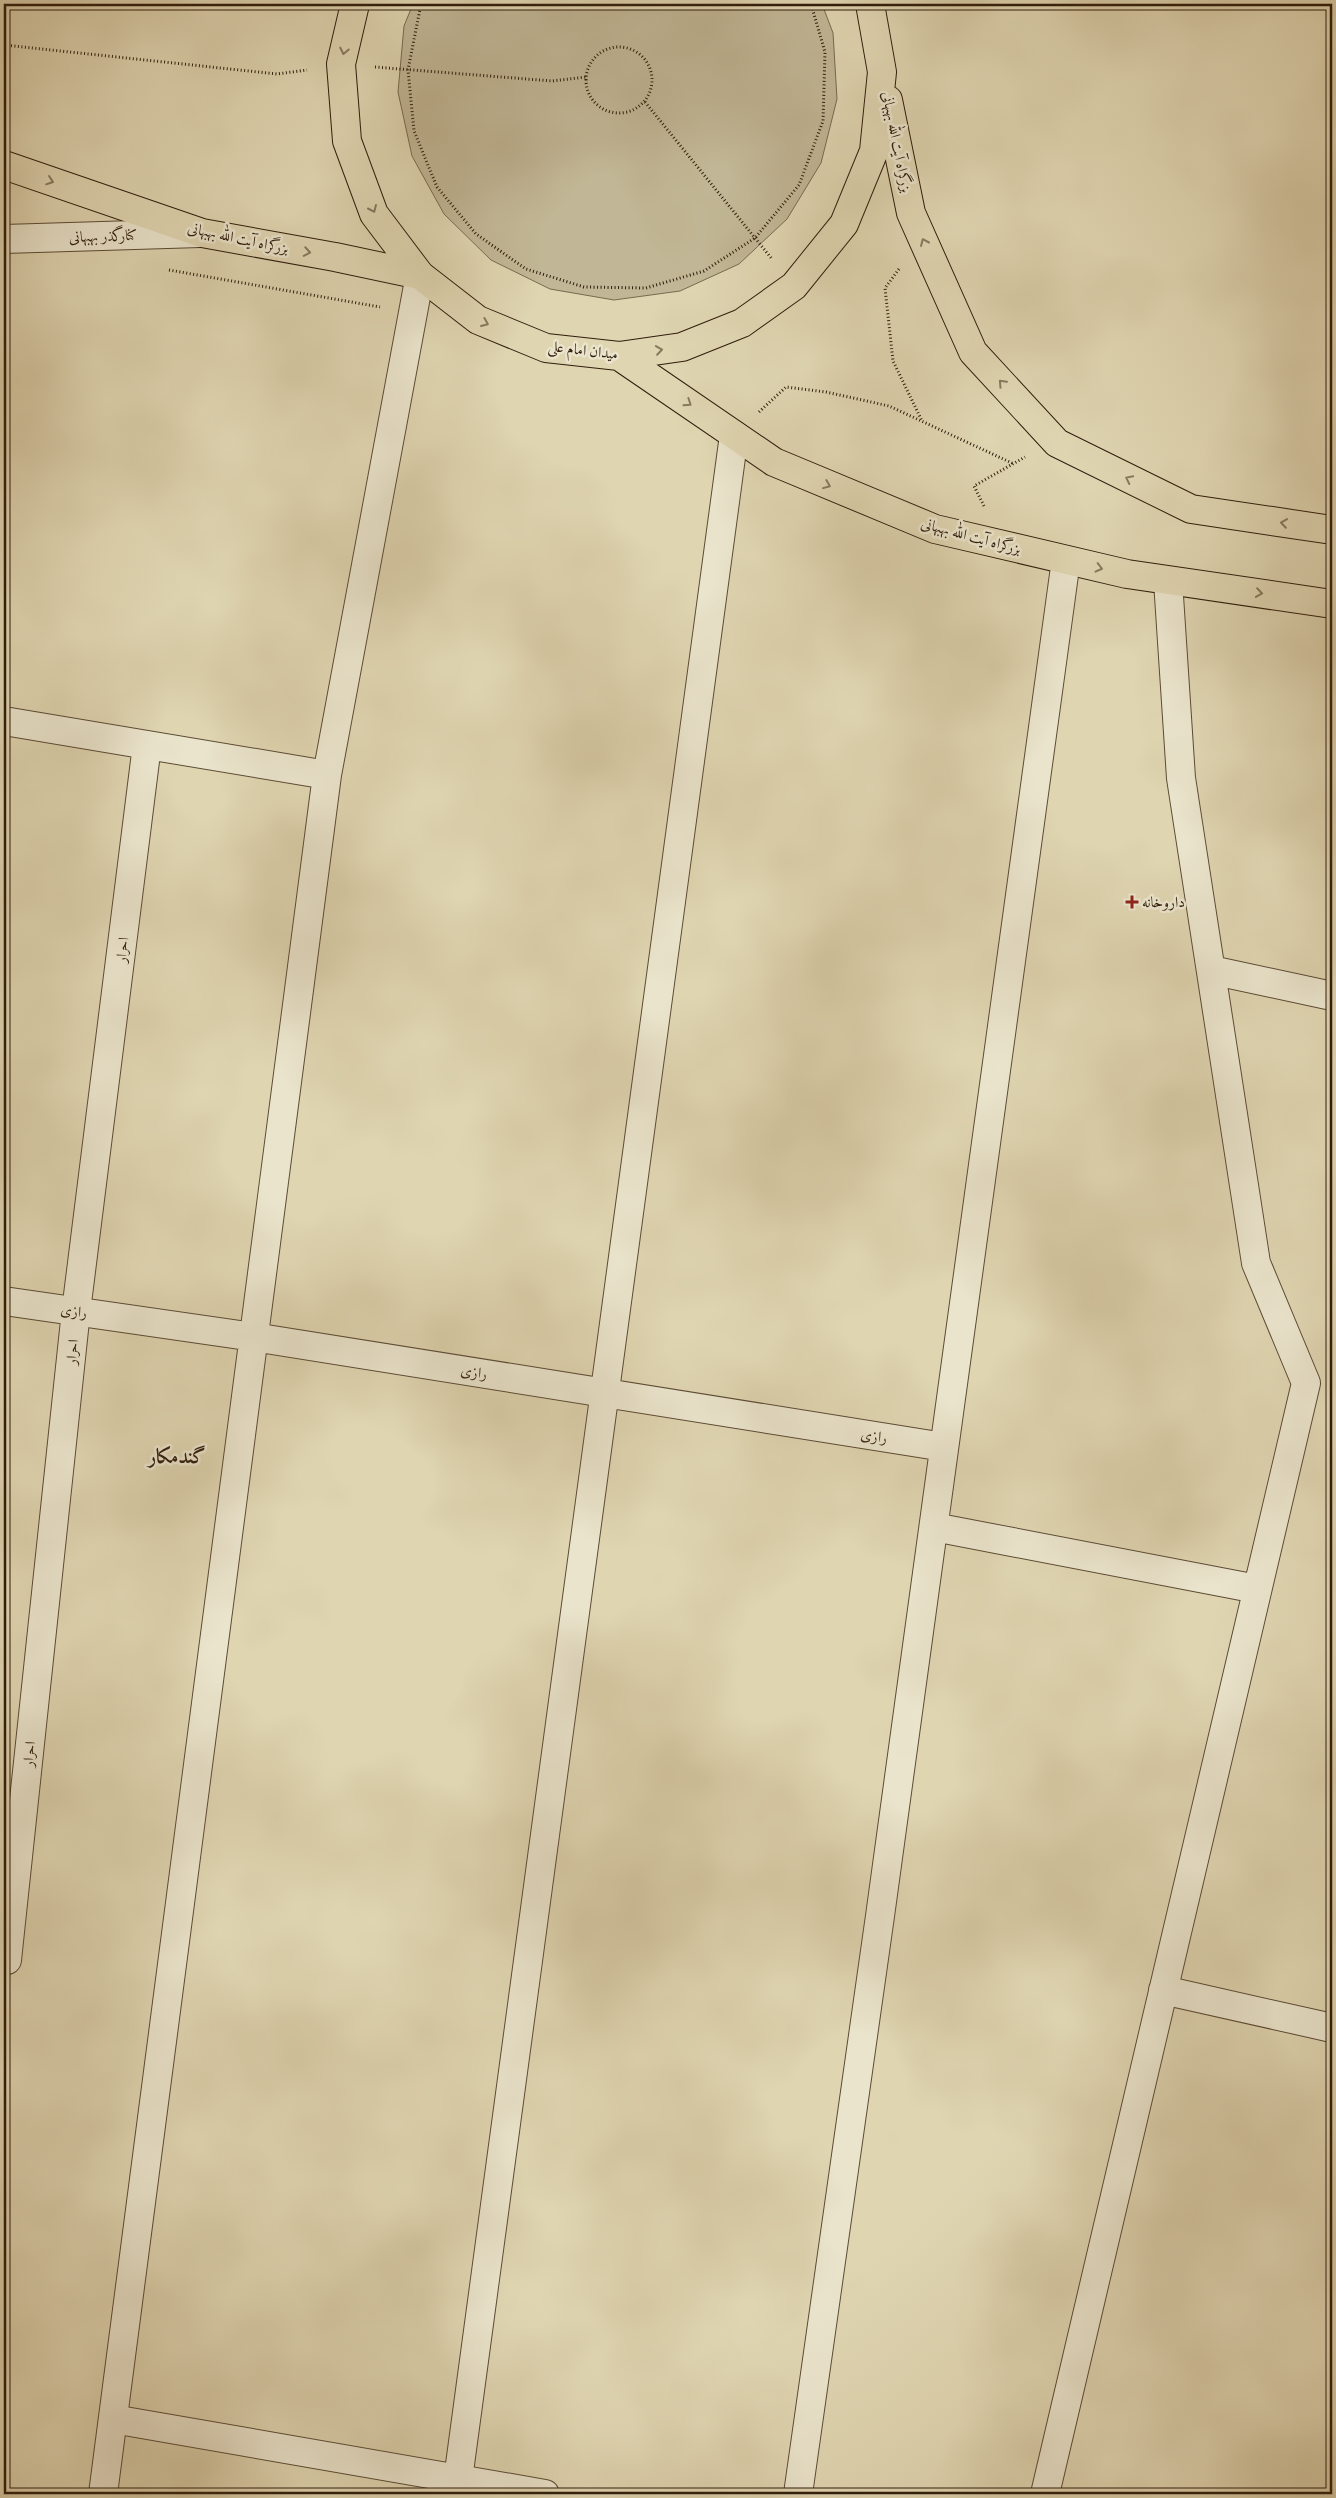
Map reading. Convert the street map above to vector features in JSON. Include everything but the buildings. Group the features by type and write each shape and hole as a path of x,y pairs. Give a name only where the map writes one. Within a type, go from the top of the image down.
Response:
{"highway":[{"name":"میدان امام علی","path":"355,4 342,64 348,141 374,214 420,276 478,320 546,348 618,356 682,347 742,323 794,286 844,224 874,151 882,72 870,4"},
{"name":"بزرگراه آیت الله بهبهانی","path":"882,72 911,213 973,352 1057,444 1191,509 1332,530"},
{"name":"بزرگراه آیت الله بهبهانی","path":"4,165 202,233 335,257 420,276"},
{"name":"بزرگراه آیت الله بهبهانی","path":"618,356 774,462 926,525 1126,574 1332,604"}],"street":[{"name":"کنارگذر بهبهانی","path":"4,240 202,233"},
{"path":"103,2494 327,776 420,276"},
{"path":"457,2487 734,435"},
{"path":"798,2494 934,1527 1066,560"},
{"path":"1045,2494 1306,1383 1256,1262 1181,778 1168,581"},
{"path":"4,721 327,776"},
{"name":"احرار","path":"8,1960 76,1311 147,745"},
{"path":"1211,970 1332,996"},
{"name":"رازی","path":"4,1301 254,1337 944,1447"},
{"path":"934,1527 1257,1589"},
{"path":"1163,1990 1332,2028"},
{"path":"113,2420 457,2487 545,2494"}],"path":[{"path":"421,4 408,70 414,130 437,187 476,234 526,269 584,287 646,288 704,272 756,238 799,185 823,121 825,52 811,4"},
{"path":"4,45 277,74 342,64 552,81 586,77"},
{"path":"611,47 632,48 648,62 653,83 645,102 628,113 606,111 590,97 586,77 594,58 611,47"},
{"path":"645,102 794,286"},
{"path":"922,236 885,288 893,361 922,422"},
{"path":"160,269 413,313"},
{"path":"734,435 786,387 826,392 889,406 1014,464"},
{"path":"1004,545 974,486 1014,464 1053,438"}],"shaded area":[{"path":"413,4 822,4 833,33 837,99 821,163 787,219 739,264 680,291 614,300 550,289 491,260 444,214 412,156 398,92 404,26"}],"place":[{"name":"داروخانه","path":"1132,902"}],"district":[{"name":"گندمکار","path":"177,1456"}]}
